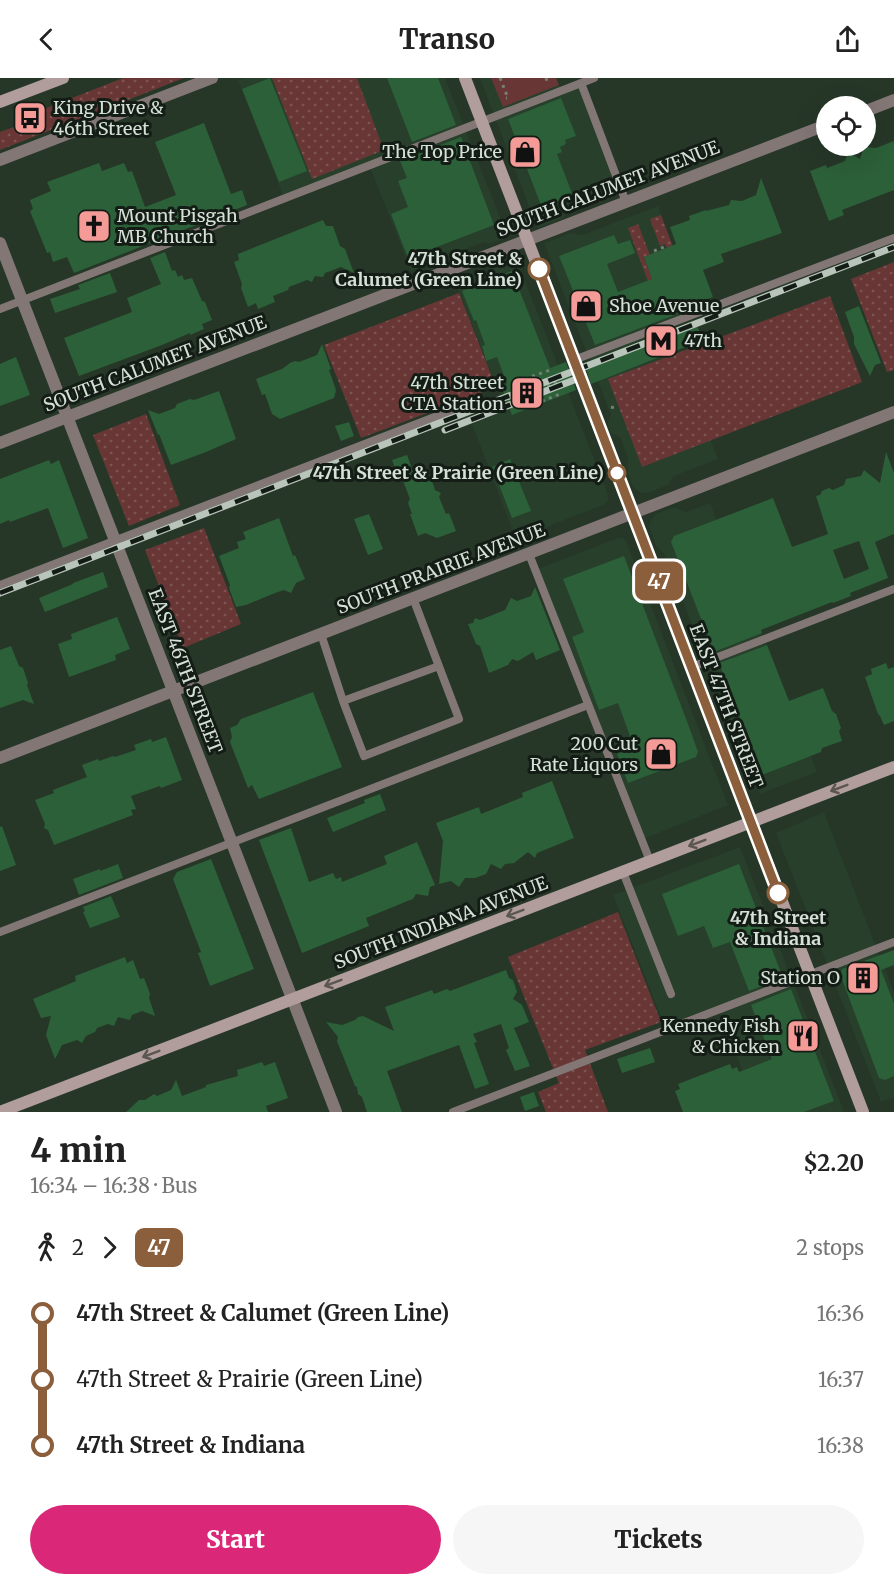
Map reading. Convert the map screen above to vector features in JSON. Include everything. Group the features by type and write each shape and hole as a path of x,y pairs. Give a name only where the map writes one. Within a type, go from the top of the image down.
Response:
{"main road":[{"path":"0,102 63,78"},
{"name":"EAST 47TH STREET","path":"465,78 863,1112"},
{"name":"SOUTH INDIANA AVENUE","path":"0,1112 894,767"}],"street":[{"path":"0,160 212,78"},
{"path":"876,107 894,100"},
{"name":"SOUTH CALUMET AVENUE","path":"0,443 816,129"},
{"name":"EAST 46TH STREET","path":"0,243 336,1112"},
{"name":"SOUTH PRAIRIE AVENUE","path":"0,758 894,412"}],"lane":[{"path":"0,309 594,78"},
{"path":"581,83 626,202"},
{"path":"574,360 894,238"},
{"path":"0,585 463,406"},
{"path":"529,554 650,861"},
{"path":"692,667 894,589"},
{"path":"321,634 364,756 459,719 413,598"},
{"path":"344,701 439,666"},
{"path":"0,932 588,705"},
{"path":"623,872 671,994"},
{"path":"453,1112 894,942"}],"path":[{"path":"500,78 508,98 500,100"},
{"path":"654,251 664,247 665,249"},
{"path":"579,315 579,321"},
{"path":"525,379 550,370"},
{"path":"547,386 558,381"},
{"path":"535,404 560,394"}],"shaded area":[{"path":"123,78 184,78 0,150 0,132 33,120 31,114"},
{"path":"244,78 445,78 505,230 503,239 490,244 484,242 411,271 369,165 284,198 238,80"},
{"path":"272,78 357,78 384,150 312,179"},
{"path":"480,78 556,78 561,90 581,83 621,189 570,208 563,218 537,228"},
{"path":"491,78 556,78 559,85 503,107"},
{"path":"658,206 698,313 665,326 718,459 674,476 668,485 642,493 636,490 628,475 628,458 620,437 611,433 607,424 611,415 544,243 571,233 582,235"},
{"path":"661,215 694,303 665,244 660,246 650,219"},
{"path":"638,224 650,255 644,258 663,308 661,316 628,228"},
{"path":"511,258 517,260 608,495 605,504 516,539 472,424 506,410 455,282 494,268 498,261"},
{"path":"894,262 894,370 887,372 851,279"},
{"path":"459,293 496,387 361,438 324,345"},
{"path":"830,296 862,382 642,467 608,379"},
{"path":"146,414 180,505 129,526 93,435"},
{"path":"710,503 817,772 760,794 664,554 656,546 649,526 656,514 675,507 686,512"},
{"path":"204,528 241,624 183,648 145,550"},
{"path":"618,538 626,541 728,805 641,840 535,570"},
{"path":"824,812 894,993 894,1098 881,1102 776,833"},
{"path":"740,847 844,1111 758,1112 719,1010 666,1030 613,895"},
{"path":"618,912 661,1022 585,1050 608,1112 546,1112 538,1092 559,1083 508,957"}],"building":[{"path":"270,78 307,171 279,182 242,89"},
{"path":"387,78 438,78 456,125 412,142"},
{"path":"561,98 576,136 565,140 566,144 560,147 562,152 557,154 573,196 542,208 508,119"},
{"name":"Mount Pisgah MB Church","path":"204,123 231,194 242,190 247,205 74,273 67,257 53,262 30,211 33,209 30,200 51,191 47,182 99,163 102,171 124,163 128,172 132,171 145,207 176,195 155,142"},
{"path":"461,137 494,225 408,258 391,214 408,207 398,181 407,178 400,161"},
{"path":"894,141 894,190 842,210 844,215 829,221 810,171 845,161 847,156 860,159 861,156 876,156 876,148"},
{"path":"761,178 782,233 721,254 724,262 703,270 713,297 690,306 691,309 595,345 559,256 614,235 618,244 630,240 635,253 607,264 618,292 652,279 644,257 676,244 670,227 690,220 689,216 729,205 731,200 742,201 756,195"},
{"path":"323,220 326,226 333,226 354,273 341,267 325,273 323,277 315,276 312,282 307,280 289,287 288,290 273,296 275,302 258,309 256,303 248,307 234,262 239,260 238,254"},
{"path":"165,252 172,271 175,270 178,277 182,275 184,280 192,278 212,320 202,324 204,329 190,335 190,333 79,376 64,338 132,312 127,298 161,284 150,258"},
{"path":"512,271 550,368 566,362 576,390 512,415 501,386 507,384 497,357 486,361 482,346 485,345 462,291"},
{"path":"110,273 117,292 55,313 50,299 80,289 78,285"},
{"path":"859,306 881,363 875,365 870,376 854,344 854,337 845,312"},
{"path":"695,321 703,340 591,384 584,363"},
{"path":"322,344 336,390 334,398 280,419 272,414 265,394 262,395 256,379 282,369 295,361 299,362 317,355"},
{"path":"16,357 30,395 0,406 0,364"},
{"path":"219,391 236,439 171,465 148,410 159,414 190,399 194,400"},
{"path":"349,422 354,436 341,441 335,426"},
{"path":"886,452 894,473 894,534 875,542 888,578 850,593 851,596 761,630 762,633 714,652 671,542 674,536 773,498 792,547 828,534 816,496 822,491 829,488 833,490 844,485 846,479 861,476 864,470 880,483","holes":["859,541 869,569 844,579 833,550"]},
{"path":"407,455 416,480 427,476 429,481 432,481 435,490 441,493 439,497 456,531 437,538 425,533 418,536 410,514 412,514 408,503 410,499 400,473 397,474 392,460"},
{"path":"510,459 531,511 512,518 492,467"},
{"path":"49,460 51,464 59,460 88,538 63,548 48,508 0,524 0,479"},
{"path":"369,514 383,549 368,555 354,519"},
{"path":"279,518 293,556 295,555 305,579 296,583 291,593 284,590 236,607 219,556 239,548 237,542 246,539 243,532"},
{"path":"624,556 698,752 696,757 628,783 617,754 634,747 618,703 599,710 572,637 584,632 563,579"},
{"path":"103,572 108,587 45,612 39,598"},
{"path":"535,587 560,650 536,660 533,652 518,661 512,659 508,665 489,673 480,646 476,644 468,624 473,623 475,618 480,620 505,610 511,598 517,601 531,596"},
{"path":"117,617 130,649 115,655 116,660 69,677 58,644 72,639 71,634"},
{"path":"767,645 789,701 823,688 832,711 836,714 841,728 839,731 842,741 822,748 821,752 762,775 719,663"},
{"path":"11,646 19,666 23,668 34,704 23,700 0,708 0,650"},
{"path":"886,663 888,669 894,667 894,721 884,725 865,677 872,674 871,669"},
{"path":"313,692 342,767 259,799 252,785 248,788 230,742 232,737 230,728 237,725 241,719"},
{"path":"166,737 182,780 131,796 136,809 131,810 133,815 54,845 48,830 44,828 45,824 35,800 54,793 53,790 87,777 82,765 136,750 134,745 151,739 152,742"},
{"path":"552,781 574,838 537,853 535,858 528,852 514,863 505,864 501,869 491,864 486,874 475,878 465,878 459,887 451,881 439,884 443,841 436,823 479,807 481,814 523,797 522,793"},
{"path":"380,794 386,810 333,832 327,818 365,803 364,800"},
{"path":"2,826 16,865 0,871 0,827"},
{"path":"291,828 309,882 333,873 336,879 341,877 342,882 387,864 384,856 417,842 435,885 430,887 428,896 416,894 413,899 366,918 369,926 302,953 259,840"},
{"path":"211,859 254,969 210,986 198,953 201,952 173,879 177,872"},
{"path":"118,864 123,878 79,895 73,879"},
{"path":"739,864 783,978 749,991 730,942 713,948 704,926 678,936 662,894"},
{"path":"111,896 120,917 90,928 83,907"},
{"path":"894,950 894,965 881,970 894,1004 894,1076 885,1080 879,1078 840,974 842,969"},
{"path":"125,957 127,963 133,960 140,979 144,978 155,1016 142,1011 132,1015 130,1020 118,1017 114,1026 108,1024 97,1028 95,1032 86,1036 82,1043 77,1040 62,1045 55,1059 46,1035 51,1016 41,1018 33,999 76,981 75,976"},
{"path":"506,970 517,992 513,999 522,1005 529,1022 514,1028 530,1066 515,1071 506,1050 509,1048 501,1024 473,1034 489,1084 475,1089 459,1045 387,1071 402,1112 367,1112 337,1041 338,1037 326,1022 342,1025 363,1016 394,1031 385,1007 432,990 434,994 447,989 450,991"},
{"path":"791,989 834,1101 804,1112 683,1112 675,1091 680,1089 678,1084 730,1064 732,1069 737,1067 739,1072 772,1059 751,1005"},
{"path":"650,1048 655,1062 622,1073 617,1059"},
{"path":"262,1062 264,1066 275,1062 288,1098 266,1106 268,1112 126,1112 139,1100 171,1090 176,1080 182,1096 206,1087 206,1085 238,1076 237,1070"},
{"path":"534,1092 539,1106 525,1111 520,1097"}],"railway":[{"path":"0,593 894,247"},
{"path":"445,430 574,380"}],"bus line":[{"name":"47","path":"539,269 778,893"}],"place":[{"name":"King Drive & 46th Street","path":"30,118"},
{"name":"The Top Price","path":"525,152"},
{"name":"Mount Pisgah MB Church","path":"94,226"},
{"name":"47th Street & Calumet (Green Line)","path":"539,269"},
{"name":"Shoe Avenue","path":"586,306"},
{"name":"47th","path":"661,341"},
{"name":"47th Street CTA Station","path":"527,393"},
{"name":"47th Street & Prairie (Green Line)","path":"617,473"},
{"name":"200 Cut Rate Liquors","path":"661,754"},
{"name":"47th Street & Indiana","path":"778,893"},
{"name":"Station O","path":"863,978"},
{"name":"Kennedy Fish & Chicken","path":"803,1036"}]}
